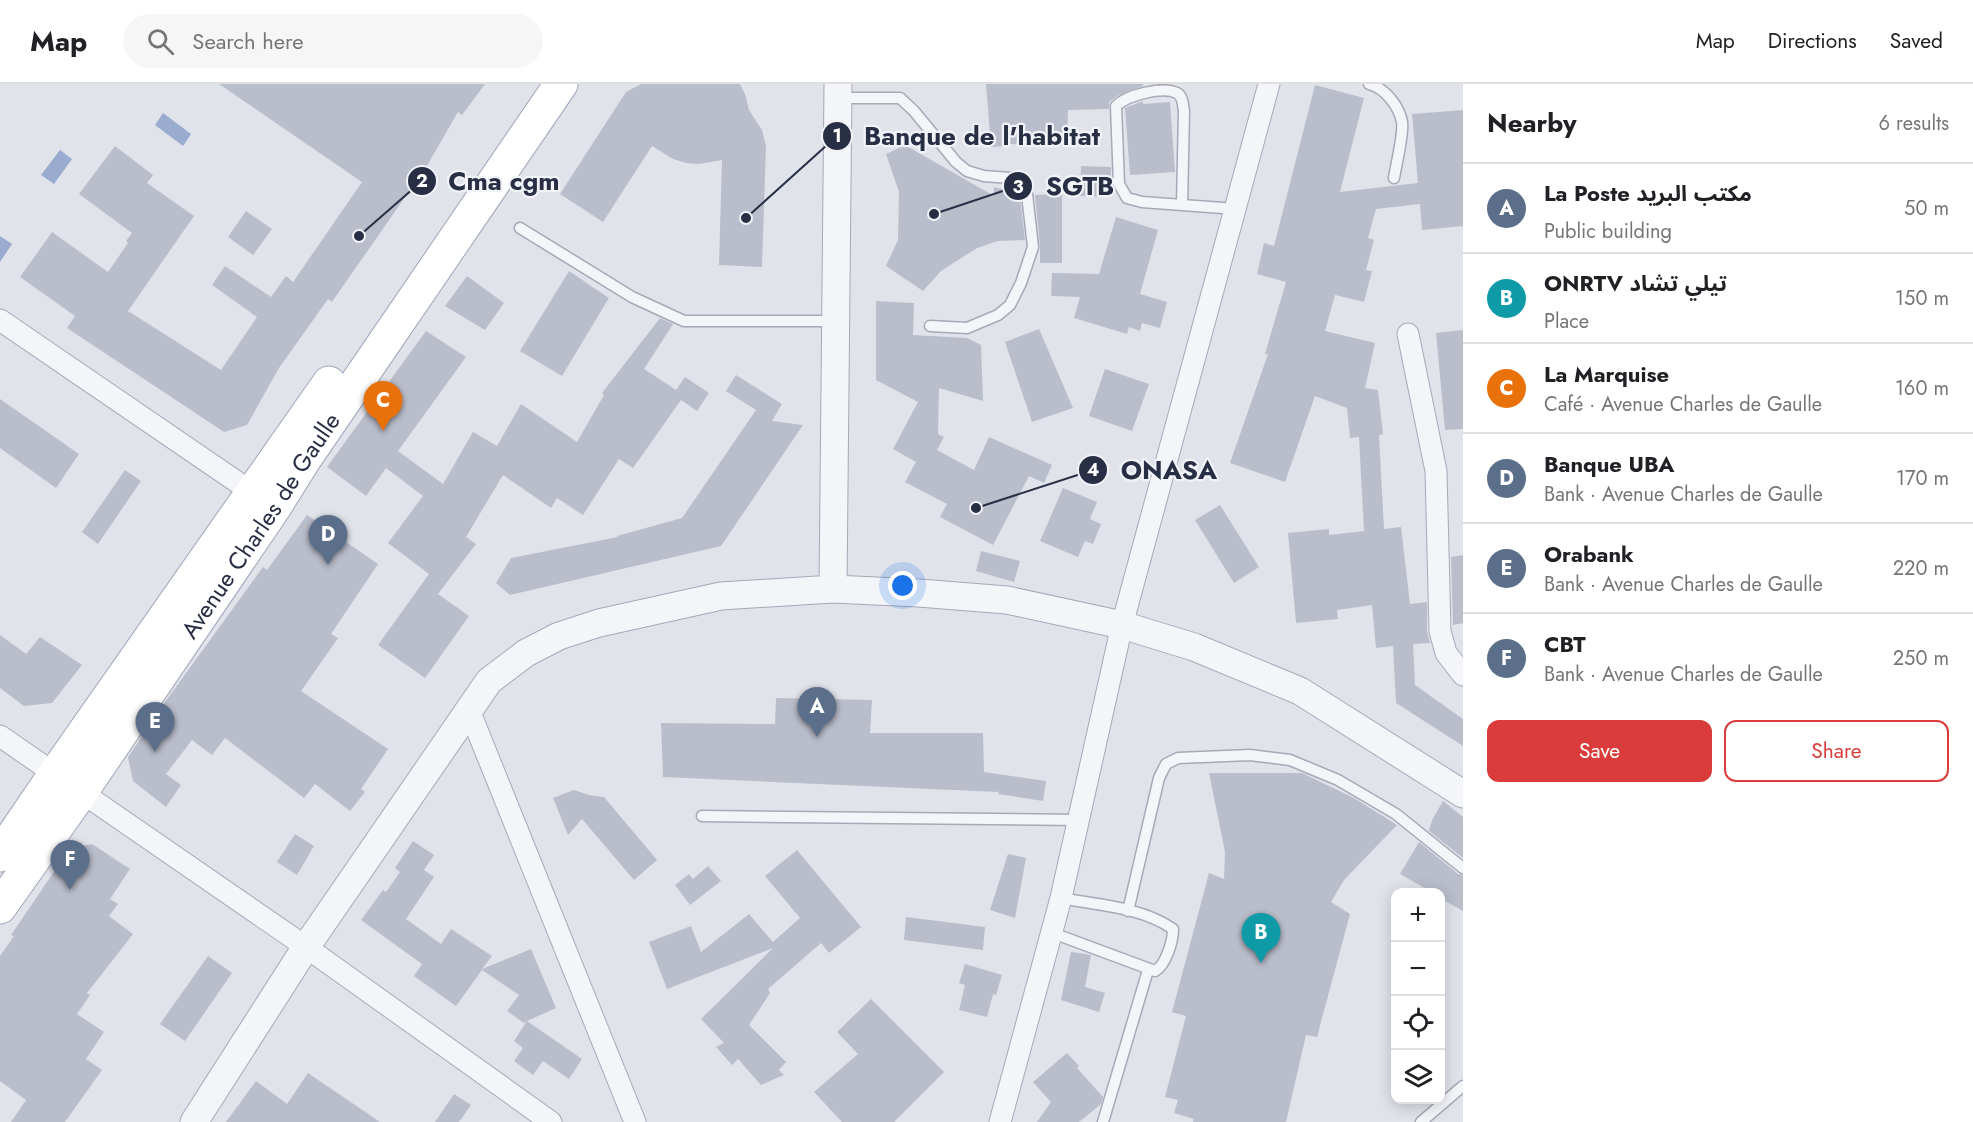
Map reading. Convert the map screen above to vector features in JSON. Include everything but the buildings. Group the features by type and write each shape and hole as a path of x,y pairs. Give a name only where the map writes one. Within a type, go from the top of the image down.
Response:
{"main road":[{"name":"Avenue Charles de Gaulle","path":"0,907 68,783 263,500 538,84"},
{"name":"Avenue Charles de Gaulle","path":"263,500 304,460 561,84"},
{"name":"Avenue Charles de Gaulle","path":"0,855 68,783"}],"street":[{"path":"1000,1122 1061,898 1122,625 1269,84"},
{"path":"833,589 838,91"},
{"path":"0,320 263,500"},
{"path":"1408,334 1436,471 1440,631 1446,653 1463,675"},
{"path":"194,1122 306,947 489,681 526,653 559,636 599,623 721,596 833,589 1007,600 1122,625 1194,647 1300,691 1463,794"},
{"path":"469,710 635,1122"},
{"path":"0,736 306,947 551,1122"}],"lane":[{"path":"1369,84 1376,85 1393,100 1402,123 1394,178"},
{"path":"838,91 900,98 914,111 956,162 967,171 984,176 1010,178 1021,185 1027,194 1033,247 1021,283 1010,304 998,315 967,328 930,326"},
{"path":"1182,205 1184,111 1181,98 1177,93 1164,91 1134,94 1122,100 1116,106 1119,184 1127,198 1142,202 1182,205 1236,209"},
{"path":"520,228 632,297 684,321 836,321"},
{"path":"1128,911 1159,778 1166,764 1178,758 1250,755 1290,760 1338,780 1396,814 1463,868"},
{"path":"702,816 1078,820"},
{"path":"1050,932 1155,971 1161,968 1173,936 1173,929 1164,922 1128,911 1061,898"},
{"path":"1103,1122 1148,970"},
{"path":"1421,1122 1463,1086"}],"water":[{"path":"163,113 191,134 183,146 155,125"},
{"path":"60,150 72,159 54,184 41,175"},
{"path":"0,236 12,244 0,262"}],"place":[{"name":"SGTB","path":"934,214"},
{"name":"Banque de l'habitat","path":"746,218"},
{"name":"Cma cgm","path":"359,236"},
{"name":"La Marquise","path":"383,431"},
{"name":"ONASA","path":"976,508"},
{"name":"Banque UBA","path":"328,565"},
{"name":"La Poste مكتب البريد","path":"817,737"},
{"name":"Orabank","path":"155,752"},
{"name":"CBT","path":"70,890"},
{"name":"ONRTV تيلي تشاد","path":"1261,963"}]}
